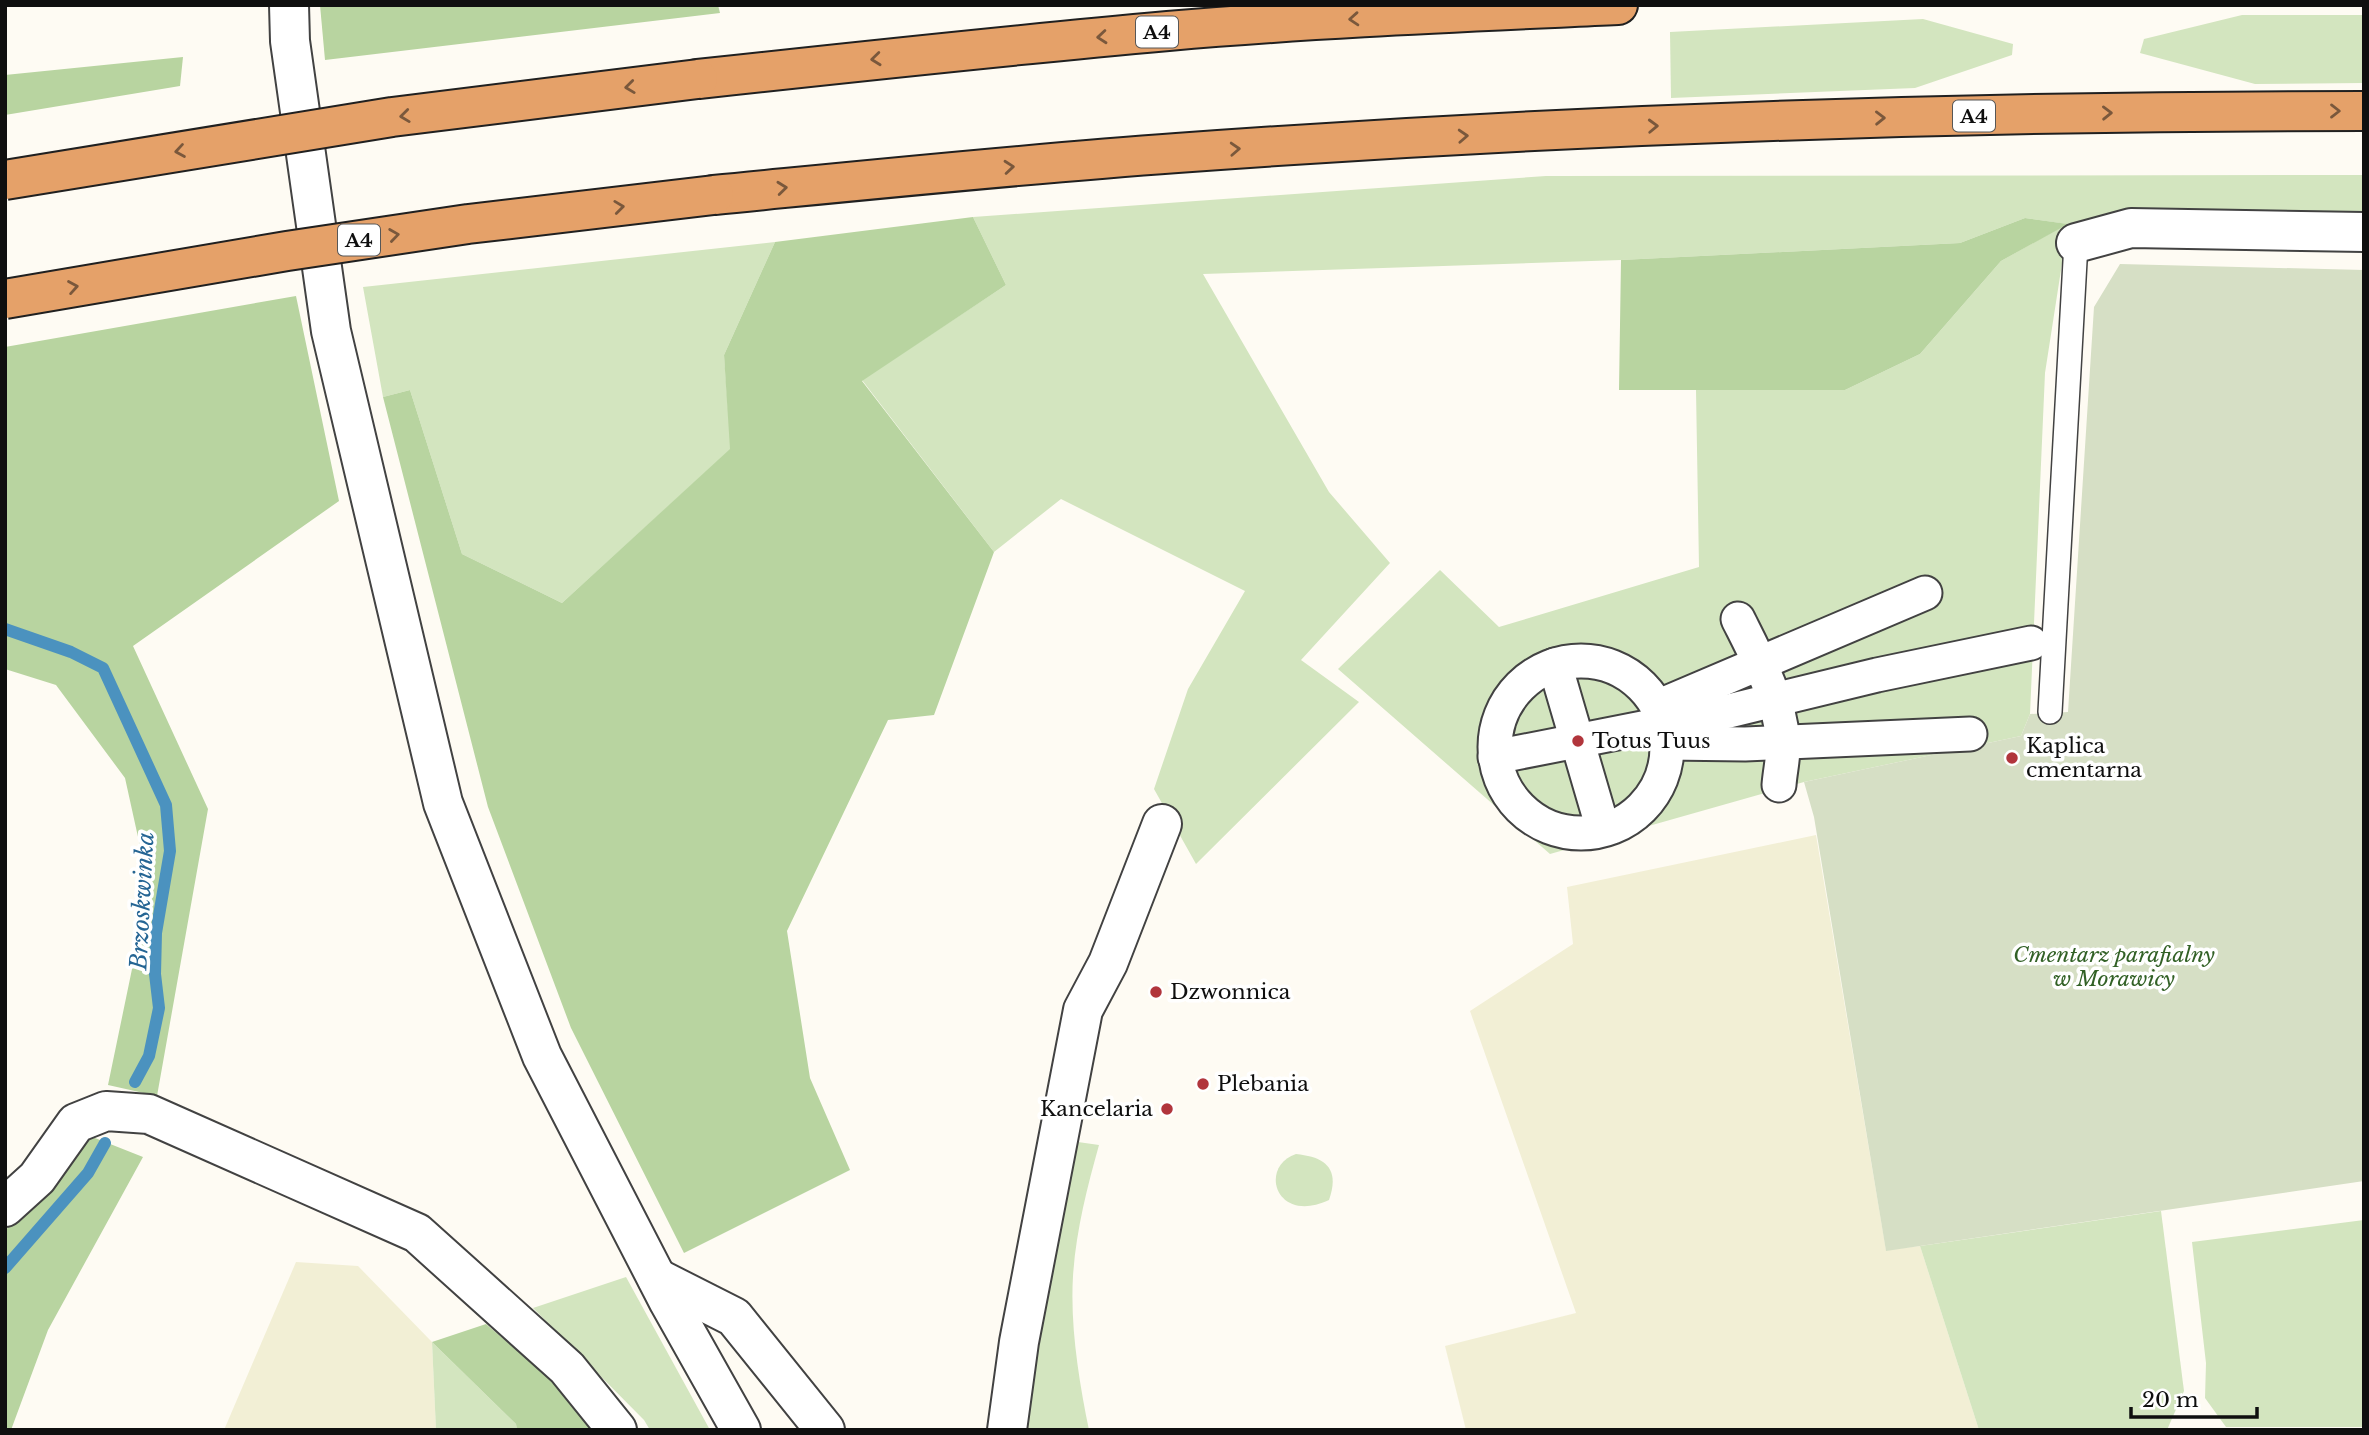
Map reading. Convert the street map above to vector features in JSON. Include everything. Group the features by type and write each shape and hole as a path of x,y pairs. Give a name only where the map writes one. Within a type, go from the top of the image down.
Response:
{"highway":[{"name":"A4","path":"5,180 392,117 698,79 1170,31 1618,5"},
{"name":"A4","path":"5,299 287,251 443,228 714,195 941,172 1179,153 1584,129 1861,118 2364,111"}],"street":[{"path":"289,5 290,41 331,331 443,803 542,1056 657,1278 741,1430"},
{"path":"2076,243 2131,228 2364,232"},
{"path":"1662,725 1760,663 1925,593"},
{"path":"1738,619 1760,663 1774,700 1783,742 1779,785"},
{"path":"1495,757 1662,725 1877,675 2031,643"},
{"path":"1585,660 1614,667 1639,683 1662,725 1666,760 1658,786 1642,808 1620,824 1594,832 1566,831 1540,823 1518,806 1503,784 1495,757 1497,727 1508,700 1529,678 1555,665 1585,660"},
{"path":"1555,665 1602,829"},
{"path":"1662,725 1783,742 1970,734"},
{"path":"1007,1430 1019,1342 1083,1010 1108,963 1161,824"},
{"path":"5,1207 37,1178 76,1124 106,1111 149,1114 417,1233 567,1368 617,1430"},
{"path":"657,1278 734,1317 825,1430"}],"lane":[{"path":"2050,712 2076,243"}],"shaded area":[{"path":"1816,835 1886,1250 1920,1246 1979,1430 1466,1430 1445,1346 1576,1313 1470,1011 1573,944 1567,887"},
{"path":"296,1262 358,1266 432,1342 436,1430 224,1430"}],"green space":[{"path":"320,5 718,5 720,13 325,60"},
{"path":"2242,15 2364,15 2364,83 2255,84 2140,53 2144,39"},
{"path":"1923,19 2013,44 2012,55 1915,88 1671,98 1670,32"},
{"path":"183,57 180,86 5,115 5,75"},
{"path":"2364,175 2364,223 2068,225 2045,373 2030,714 2021,736 1804,782 1550,854 1338,669 1440,570 1499,627 1699,567 1696,390 1845,390 1920,354 2001,261 2067,224 2025,218 1960,243 1621,260 1203,274 1329,492 1390,563 1301,660 1359,702 1196,864 1154,789 1188,689 1245,591 1061,499 994,552 862,380 1006,285 973,217 1546,176"},
{"path":"973,217 1006,285 862,381 994,552 934,715 888,720 787,931 810,1078 850,1170 684,1253 571,1028 488,807 383,397 410,390 462,554 562,603 730,449 724,355 775,242"},
{"path":"2025,218 2068,224 2001,261 1920,354 1845,390 1619,390 1621,260 1960,243"},
{"path":"775,242 724,355 731,449 562,603 462,554 410,390 383,397 363,287"},
{"name":"Cmentarz parafialny w Morawicy","path":"2120,264 2364,270 2364,1181 1886,1251 1814,817 1804,782 2021,736 2030,714 2068,712 2094,307"},
{"path":"296,296 339,501 133,646 208,809 157,1096 108,1085 149,887 125,778 56,685 5,669 5,347"},
{"path":"90,1136 143,1157 48,1330 11,1430 5,1430 5,1231 64,1161"},
{"path":"1078,1142 1099,1145 1083,1210 1073,1276 1076,1353 1089,1430 1023,1430 1042,1295"},
{"path":"1296,1154 1315,1158 1328,1166 1333,1180 1329,1200 1311,1206 1296,1205 1285,1200 1278,1191 1278,1170 1284,1161"},
{"path":"2161,1211 2184,1391 2167,1430 1979,1430 1920,1246"},
{"path":"2364,1220 2364,1427 2226,1427 2205,1398 2206,1363 2192,1242"},
{"path":"626,1277 710,1430 650,1430 644,1420 533,1308"},
{"path":"486,1324 568,1394 597,1430 517,1430 516,1424 432,1342"},
{"path":"432,1342 516,1424 517,1430 436,1430"}],"waterway":[{"name":"Brzoskwinka","path":"5,629 71,652 103,668 166,805 170,851 156,933 155,974 159,1008 149,1056 135,1082"},
{"name":"Brzoskwinka","path":"5,1268 88,1173 105,1143"}],"place":[{"name":"Totus Tuus","path":"1578,741"},
{"name":"Kaplica cmentarna","path":"2012,758"},
{"name":"Dzwonnica","path":"1156,992"},
{"name":"Plebania","path":"1203,1084"},
{"name":"Kancelaria","path":"1167,1109"}]}
